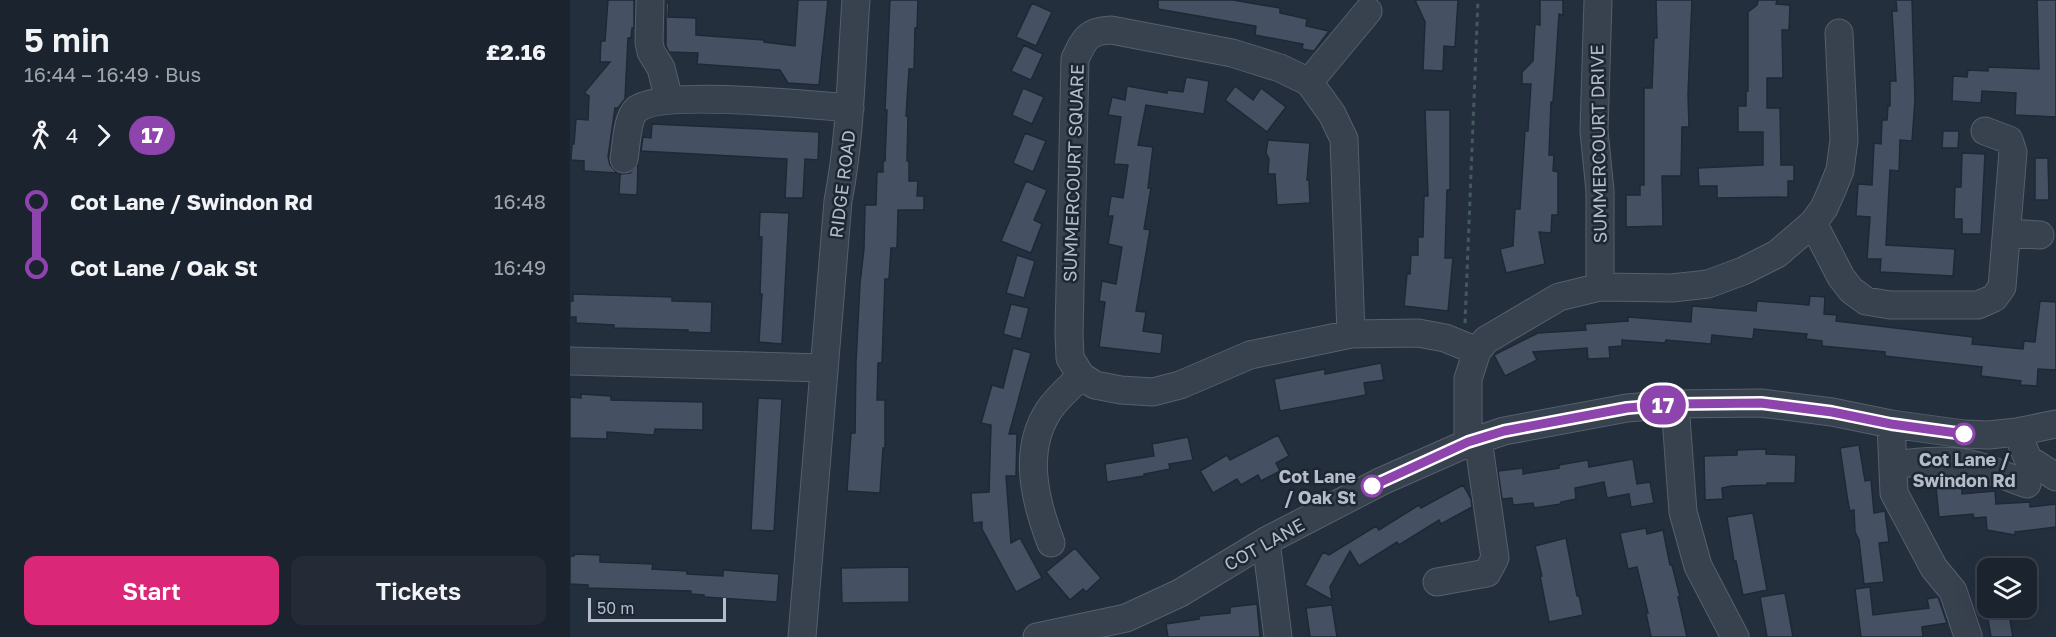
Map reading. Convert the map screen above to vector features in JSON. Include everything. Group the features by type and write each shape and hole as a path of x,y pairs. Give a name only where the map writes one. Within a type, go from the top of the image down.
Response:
{"street":[{"path":"650,0 649,42 651,52 661,68 669,100"},
{"name":"RIDGE ROAD","path":"802,637 838,201 846,164 856,0"},
{"name":"SUMMERCOURT DRIVE","path":"1598,0 1594,131 1600,191 1600,287"},
{"path":"1309,82 1368,11"},
{"name":"SUMMERCOURT SQUARE","path":"1081,376 1070,358 1069,334 1075,59 1085,38 1099,30 1111,30 1232,53 1280,68 1309,82 1332,114 1344,139 1351,334"},
{"path":"1437,582 1487,573 1495,558 1473,441 1468,379 1477,351 1486,340 1559,297 1600,287 1672,288 1708,284 1743,271 1777,254 1813,223 1832,190 1839,170 1844,140 1839,33"},
{"path":"624,159 631,117 636,110 669,100 735,100 850,108"},
{"path":"1813,223 1841,277 1851,290 1866,301 1890,304 1978,305 1994,298 2002,287 2013,152 2009,140 1985,131"},
{"path":"2007,233 2040,235"},
{"path":"1051,543 1039,510 1034,484 1037,438 1056,400 1081,376 1095,385 1121,390 1153,392 1180,385 1250,355 1351,334 1418,333 1445,338 1477,351"},
{"path":"570,361 824,368"},
{"name":"COT LANE","path":"1037,637 1126,618 1180,592 1266,541 1382,481 1473,441 1504,431 1627,408 1675,404 1761,403 1832,412 1891,424 1964,434 1989,435 2017,432 2056,424"},
{"path":"1675,404 1683,512 1698,566 1735,637"},
{"path":"1891,424 1894,493 1934,568 1953,591 1968,636"},
{"path":"2017,432 2028,459 2056,477"},
{"path":"1893,465 1923,460 1951,461 1981,466 2027,484"},
{"path":"1266,541 1278,637"}],"path":[{"path":"1465,325 1478,0"}],"building":[{"path":"608,0 634,0 634,28 632,28 631,38 628,38 625,99 618,108 615,108 608,157 610,165 617,173 584,171 584,161 571,160 576,119 588,120 589,96 584,93 610,62 600,62 601,41 605,41"},
{"path":"798,0 828,0 819,85 788,83 780,70 697,64 698,53 669,52 666,46 666,3 669,3 668,17 696,18 696,35 764,40 764,42 795,46"},
{"path":"890,0 918,0 914,69 909,69 906,116 908,116 907,161 909,161 909,181 918,181 917,196 924,196 924,210 898,210 897,248 891,248 889,279 885,279 882,363 878,363 877,400 885,400 885,448 883,448 880,493 847,491 851,433 855,433 856,362 865,205 876,205 877,172 883,172 883,161 885,161"},
{"path":"1158,0 1233,0 1280,8 1280,13 1307,19 1306,26 1329,31 1314,51 1302,49 1303,44 1255,35 1256,26 1158,9"},
{"path":"1415,0 1458,0 1455,47 1444,46 1443,71 1423,70 1425,22"},
{"path":"1540,0 1563,0 1563,15 1559,14 1553,102 1551,102 1549,155 1554,155 1553,171 1558,172 1558,215 1552,215 1551,233 1539,232 1545,264 1506,273 1500,249 1513,246 1515,209 1520,209 1525,131 1528,131 1531,84 1522,84 1522,72 1533,61 1535,24 1540,25"},
{"path":"1656,0 1692,0 1689,127 1682,127 1681,176 1662,176 1663,226 1626,227 1626,195 1640,195 1640,185 1644,185 1644,88 1652,88 1654,38 1657,38"},
{"path":"1758,0 1777,0 1776,4 1790,5 1789,30 1782,30 1783,78 1767,78 1767,108 1780,108 1781,165 1794,165 1794,181 1788,181 1788,197 1717,198 1717,186 1699,186 1698,168 1763,165 1763,132 1738,132 1738,106 1746,106 1746,91 1748,91 1748,12 1757,5"},
{"path":"1896,0 1912,0 1915,100 1912,141 1900,140 1899,171 1890,170 1886,245 1955,249 1953,276 1880,272 1881,259 1867,259 1870,217 1856,216 1858,184 1872,185 1874,143 1881,144 1882,120 1887,120 1888,106 1890,106 1890,81 1896,81 1892,11 1897,11"},
{"path":"2037,0 2056,0 2056,117 2015,115 2016,93 1982,91 1981,103 1952,101 1953,76 1967,77 1968,70 1988,71 1988,67 2039,69"},
{"path":"1032,3 1052,12 1036,46 1016,37"},
{"path":"1024,45 1043,54 1031,80 1011,71"},
{"path":"1186,77 1209,81 1204,114 1146,105 1138,145 1153,147 1148,188 1151,188 1144,229 1150,230 1136,311 1146,312 1143,331 1163,334 1161,354 1099,347 1105,302 1099,301 1102,281 1116,284 1122,247 1108,244 1113,216 1108,216 1111,196 1123,198 1128,165 1114,164 1121,117 1108,115 1112,97 1125,100 1127,86 1167,93 1167,90 1183,92"},
{"path":"1235,86 1253,100 1261,88 1286,107 1267,132 1225,100"},
{"path":"1023,88 1044,97 1032,124 1012,115"},
{"path":"1425,110 1450,110 1450,190 1447,190 1445,258 1453,258 1448,311 1404,306 1411,255 1418,255 1418,237 1423,237 1424,196 1428,196"},
{"path":"652,124 819,132 818,160 805,159 803,198 785,198 787,159 641,151 643,137 651,138"},
{"path":"1943,131 1959,131 1958,148 1942,148"},
{"path":"1025,133 1046,141 1033,172 1013,163"},
{"path":"1268,140 1310,143 1307,180 1309,180 1310,203 1277,205 1275,174 1268,174 1269,159 1266,153"},
{"path":"1962,153 1985,154 1981,234 1962,234 1962,219 1954,219 1955,187 1961,187"},
{"path":"2035,158 2048,158 2049,200 2035,200"},
{"path":"638,164 637,195 619,194 620,174 630,173"},
{"path":"1026,181 1047,190 1034,220 1042,224 1031,253 1001,241"},
{"path":"760,212 789,213 782,344 759,342 762,294 760,294 762,237 759,237"},
{"path":"1017,255 1035,261 1024,298 1006,293"},
{"path":"573,294 672,297 672,301 712,302 711,333 688,332 688,330 614,328 614,325 576,323 576,317 570,317 570,301 573,301"},
{"path":"1810,296 1825,297 1824,314 1837,315 1836,321 1973,337 1972,344 2023,349 2024,341 2035,342 2040,301 2056,302 2056,370 2038,369 2037,386 2020,385 2021,381 1981,376 1982,367 1885,356 1885,352 1822,346 1822,341 1806,339 1807,334 1754,329 1753,339 1712,335 1711,344 1666,340 1665,343 1622,340 1622,346 1609,347 1610,358 1588,359 1587,348 1533,352 1537,360 1505,376 1494,355 1538,333 1586,330 1585,324 1628,321 1628,317 1691,322 1692,306 1756,311 1757,301 1809,305"},
{"path":"1011,304 1029,308 1021,339 1003,334"},
{"path":"1013,348 1031,353 1009,434 1017,434 1016,476 1006,476 1011,543 1020,538 1042,578 1016,592 982,529 982,522 973,523 971,493 989,492 991,425 981,423 992,385 1003,388"},
{"path":"1381,363 1384,380 1364,383 1366,395 1280,411 1274,379 1325,369 1325,374"},
{"path":"581,394 611,396 611,400 703,402 703,430 655,429 654,435 607,432 607,439 570,438 570,397 581,398"},
{"path":"758,398 782,399 774,531 751,530"},
{"path":"1278,435 1289,456 1276,463 1280,471 1261,481 1258,475 1241,485 1237,479 1213,493 1200,471 1227,455 1230,460"},
{"path":"1188,437 1193,460 1169,464 1170,469 1144,474 1144,476 1107,482 1105,464 1154,456 1152,444"},
{"path":"1859,445 1865,481 1871,480 1874,513 1885,511 1889,542 1879,543 1884,582 1864,584 1859,540 1855,532 1854,510 1850,511 1848,502 1840,448"},
{"path":"1766,449 1766,454 1796,455 1795,483 1731,486 1722,488 1723,499 1705,500 1704,456 1737,455 1737,450"},
{"path":"1633,459 1637,484 1650,482 1654,503 1631,507 1629,494 1607,498 1604,482 1575,488 1576,499 1561,502 1561,504 1534,508 1533,503 1513,505 1512,498 1502,499 1498,471 1523,468 1523,474 1588,460 1589,467"},
{"path":"1962,484 1962,494 1995,491 1996,504 2030,502 2030,507 2056,504 2056,527 2015,532 2015,535 1987,530 1986,517 1974,518 1973,514 1939,517 1936,487"},
{"path":"1463,485 1471,499 1472,507 1441,524 1439,520 1399,545 1397,542 1359,566 1350,551 1330,587 1332,600 1305,585 1323,552 1329,555 1376,526 1379,530 1419,505 1421,508"},
{"path":"1753,513 1767,590 1743,595 1736,561 1734,561 1727,517"},
{"path":"1646,528 1647,534 1663,530 1670,565 1672,565 1680,597 1678,597 1687,637 1651,637 1637,567 1628,569 1620,533"},
{"path":"1566,538 1583,615 1549,622 1535,546"},
{"path":"1075,548 1101,578 1086,592 1083,589 1070,600 1046,572"},
{"path":"574,554 600,555 600,562 653,564 652,569 687,571 687,574 723,576 723,570 779,574 777,602 704,597 704,595 691,594 691,591 588,588 588,585 570,584 570,556"},
{"path":"909,567 909,602 842,603 841,568"},
{"path":"1870,587 1873,615 1929,608 1927,599 1938,597 1947,623 1922,627 1923,637 1861,637 1855,589"},
{"path":"1785,593 1793,637 1767,637 1760,597"},
{"path":"1257,604 1260,637 1168,637 1166,624 1199,619 1199,616 1230,613 1230,607"},
{"path":"1332,605 1337,637 1310,637 1306,608"},
{"path":"1988,618 2010,618 2013,637 1991,637"}],"bus line":[{"name":"17","path":"1372,486 1468,442 1504,431 1627,408 1675,404 1761,403 1832,412 1930,431 1964,434"}],"place":[{"name":"Cot Lane / Swindon Rd","path":"1964,434"},
{"name":"Cot Lane / Oak St","path":"1372,486"}]}
